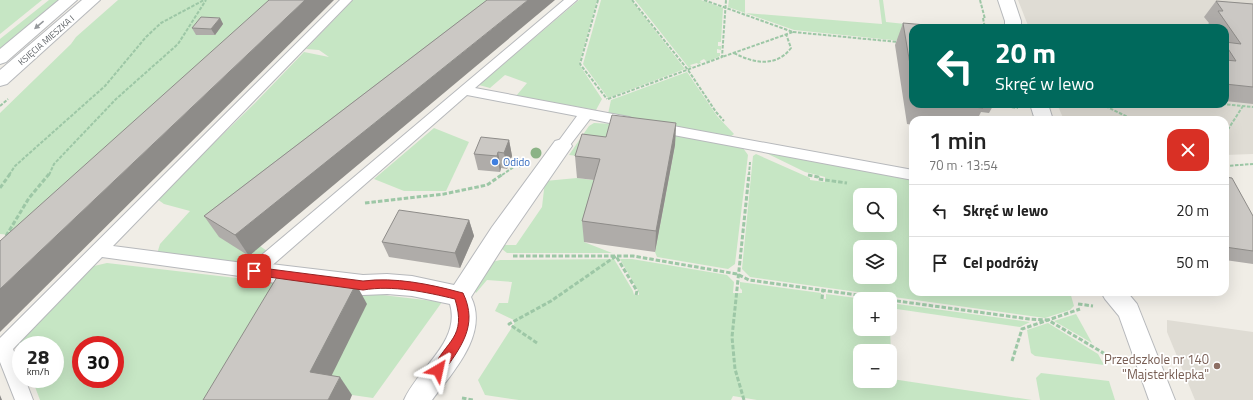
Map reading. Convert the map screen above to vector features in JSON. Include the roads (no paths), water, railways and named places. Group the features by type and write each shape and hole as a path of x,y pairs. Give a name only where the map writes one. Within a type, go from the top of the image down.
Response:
{"street":[{"name":"KSIĘCIA MIESZKA I","path":"0,58 69,0"},
{"name":"KSIĘCIA MIESZKA I","path":"0,80 92,0"},
{"path":"24,400 3,347 346,0"},
{"path":"254,271 571,0"},
{"path":"1006,0 1013,24"},
{"path":"464,90 909,174"},
{"path":"459,296 485,256 562,146 592,115"},
{"path":"99,250 363,285 379,283 435,290 459,296"},
{"path":"417,400 456,345 463,328 465,313 459,296"},
{"path":"1116,296 1129,311 1162,400"}],"place":[{"name":"Odido","path":"495,162"},
{"name":"Przedszkole nr 140 \"Majsterklepka\"","path":"1217,366"}]}
